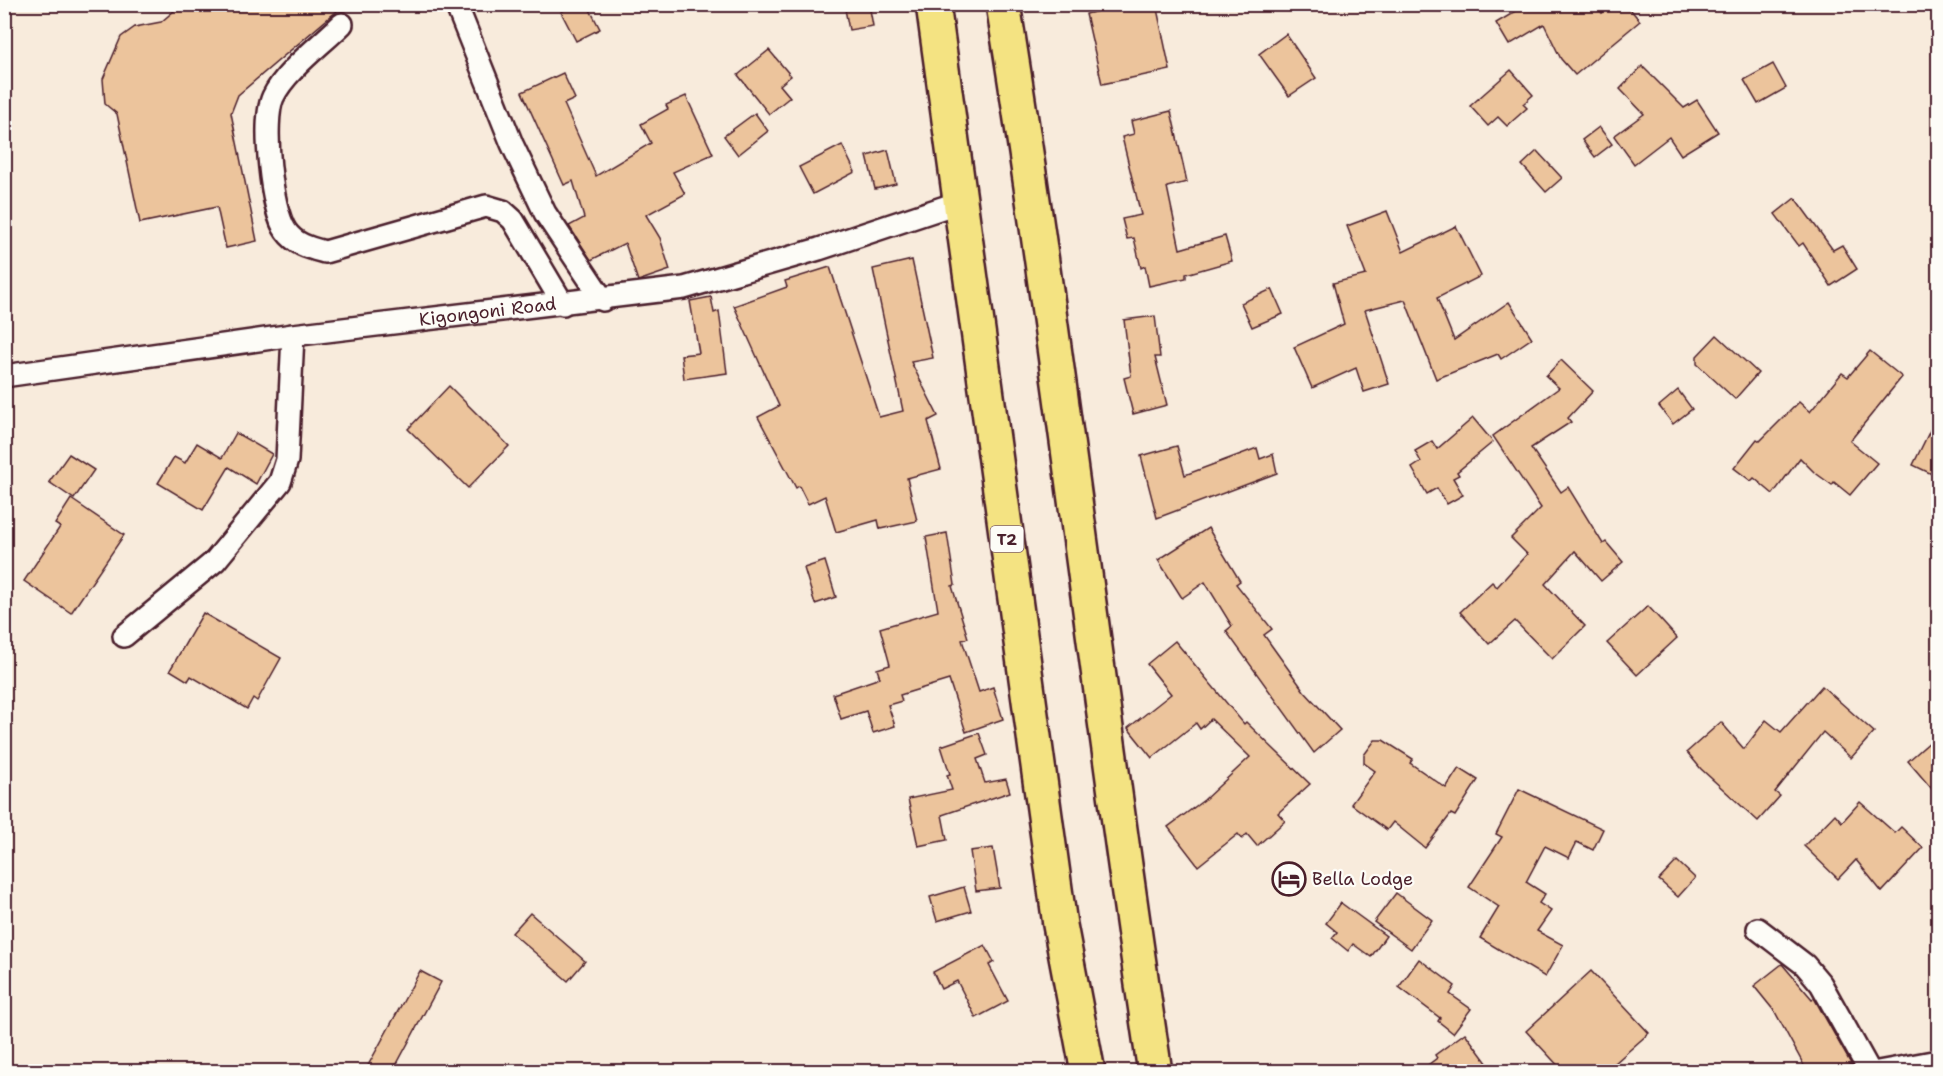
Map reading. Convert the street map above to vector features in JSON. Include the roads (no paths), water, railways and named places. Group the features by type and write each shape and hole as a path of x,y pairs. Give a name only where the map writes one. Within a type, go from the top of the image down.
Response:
{"highway":[{"name":"T2","path":"933,4 1060,925 1089,1071"},
{"path":"1003,4 1036,213 1118,829 1155,1071"}],"street":[{"path":"456,4 512,144 545,213 603,300"},
{"path":"342,24 282,83 272,98 267,122 276,203 286,231 300,244 326,252 486,206 503,211 513,220 563,304"},
{"name":"Kigongoni Road","path":"4,376 292,335 603,300 684,288 819,249 960,202"},
{"path":"124,636 215,561 280,482 287,460 292,335"},
{"path":"1758,929 1804,965 1821,984 1870,1071"},
{"path":"1878,1071 1938,1061"}],"place":[{"name":"Bella Lodge","path":"1289,879"}]}
